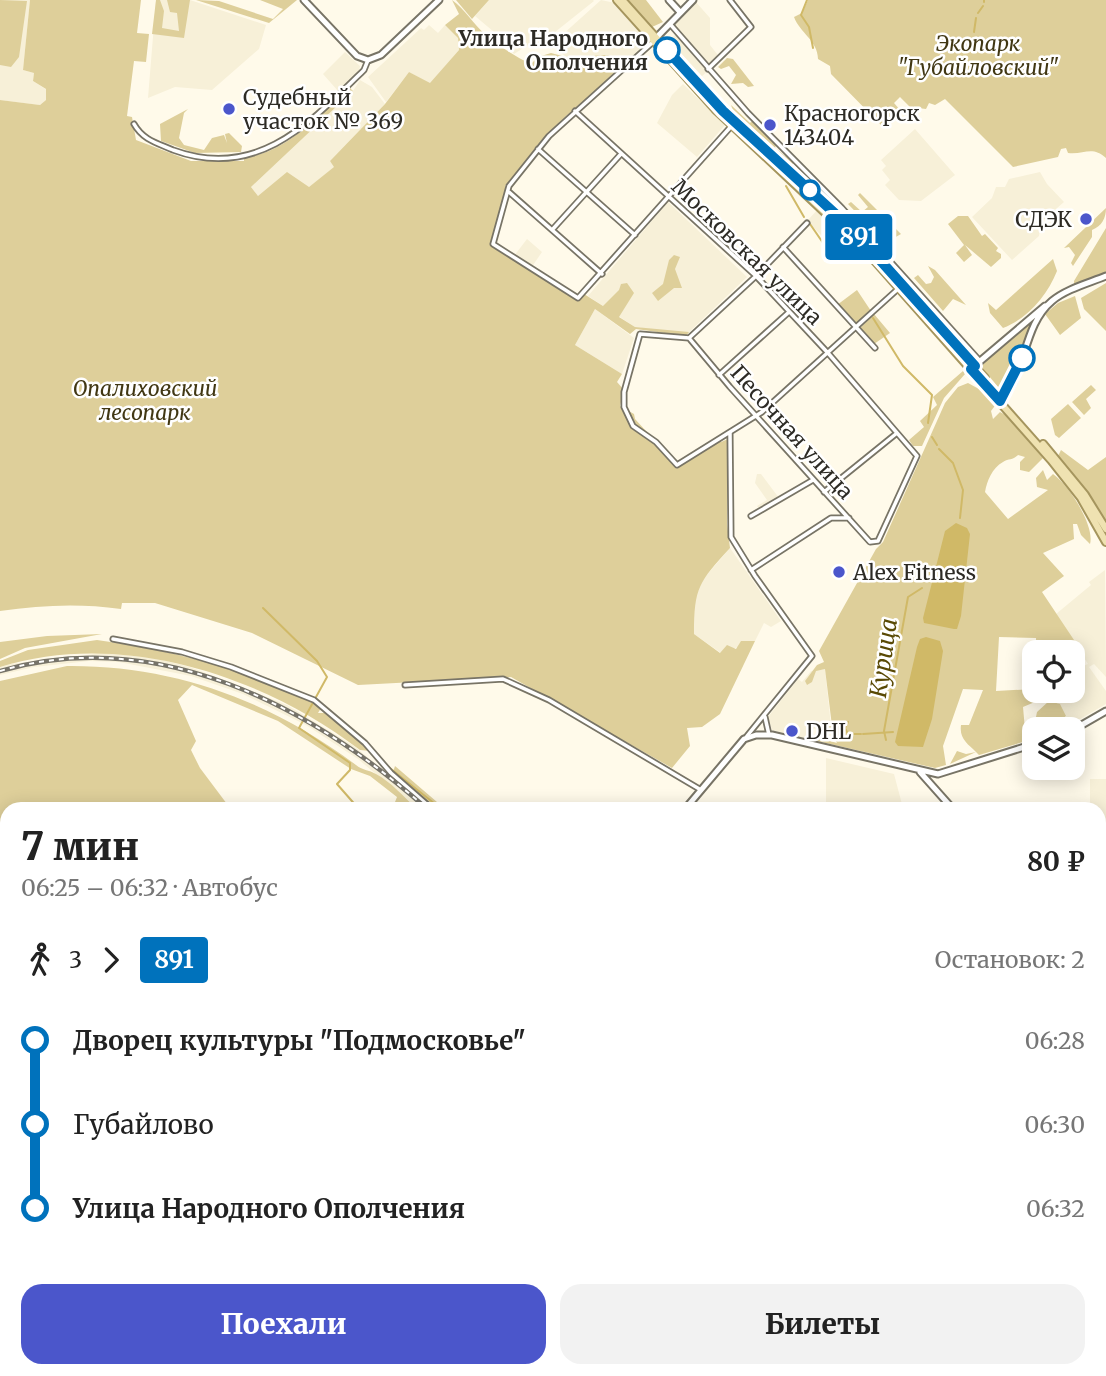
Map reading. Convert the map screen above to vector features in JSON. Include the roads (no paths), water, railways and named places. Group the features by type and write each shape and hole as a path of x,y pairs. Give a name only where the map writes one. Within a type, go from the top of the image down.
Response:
{"main road":[{"path":"617,0 655,38"},
{"path":"622,0 734,124 839,223 975,365"},
{"path":"734,124 857,235 975,365 1076,492 1106,541"},
{"path":"1001,399 1076,483 1106,529"}],"street":[{"path":"304,0 354,53 368,60"},
{"path":"134,124 146,139 192,156 228,157 260,153 305,125 364,70 368,60 381,55 439,0"},
{"path":"668,0 680,12"},
{"path":"693,0 669,22 650,48 575,111 538,149 509,186 494,244 578,298 734,124"},
{"path":"708,69 750,30 750,22 730,0"},
{"path":"669,22 708,69 798,164 975,365 1053,300 1106,276"},
{"name":"Московская улица","path":"575,111 620,155 756,276 828,353 917,456 900,498 875,543"},
{"path":"538,149 635,235"},
{"path":"552,230 620,155"},
{"path":"790,172 798,164"},
{"path":"509,192 602,274"},
{"path":"807,223 756,276 689,338 640,334 624,394 624,407 633,426 656,442 679,465 756,417 899,288"},
{"path":"783,247 874,348"},
{"path":"1001,399 1034,326 1053,300"},
{"path":"719,375 789,312"},
{"path":"1027,320 1034,326"},
{"name":"Песочная улица","path":"689,338 813,480 870,541 875,543"},
{"path":"690,802 766,715 812,656 751,570 732,537 730,433"},
{"path":"824,492 897,433"},
{"path":"751,516 813,480"},
{"path":"751,570 831,518 849,518"},
{"path":"113,639 182,652 247,672 314,700 357,736 391,773 424,802"},
{"path":"405,685 503,679 549,701 701,790"},
{"path":"1085,723 1106,711"},
{"path":"766,715 765,723 769,734"},
{"path":"744,739 769,734 938,774"},
{"path":"934,785 933,779 938,774 1022,748"},
{"path":"918,770 947,802"}],"waterway":[{"name":"Курица","path":"807,0 801,15 809,27 813,48"},
{"path":"978,13 983,6"},
{"path":"974,32 976,18"},
{"name":"Курица","path":"786,186 804,217"},
{"name":"Курица","path":"810,224 832,256"},
{"name":"Курица","path":"873,318 903,366 932,395 928,423"},
{"name":"Курица","path":"932,437 937,445"},
{"name":"Курица","path":"939,449 953,463 963,490 960,518"},
{"name":"Курица","path":"886,740 884,731 908,597 922,588"},
{"path":"263,608 317,661 327,677 299,728 350,763 350,770 337,784 353,802"},
{"path":"848,722 845,728 848,734 861,734"},
{"path":"863,734 893,732"},
{"path":"386,765 432,802"}],"railway":[{"path":"0,671 59,659 117,659 173,667 229,684 282,708 333,737 419,802"}],"place":[{"name":"Улица Народного Ополчения","path":"667,50"},
{"name":"Судебный участок № 369","path":"229,109"},
{"name":"Красногорск 143404","path":"770,125"},
{"name":"СДЭК","path":"1086,219"},
{"name":"Alex Fitness","path":"839,572"},
{"name":"DHL","path":"792,731"}],"park label":[{"name":"Экопарк \"Губайловский\"","path":"978,55"},
{"name":"Опалиховский лесопарк","path":"145,400"}]}
